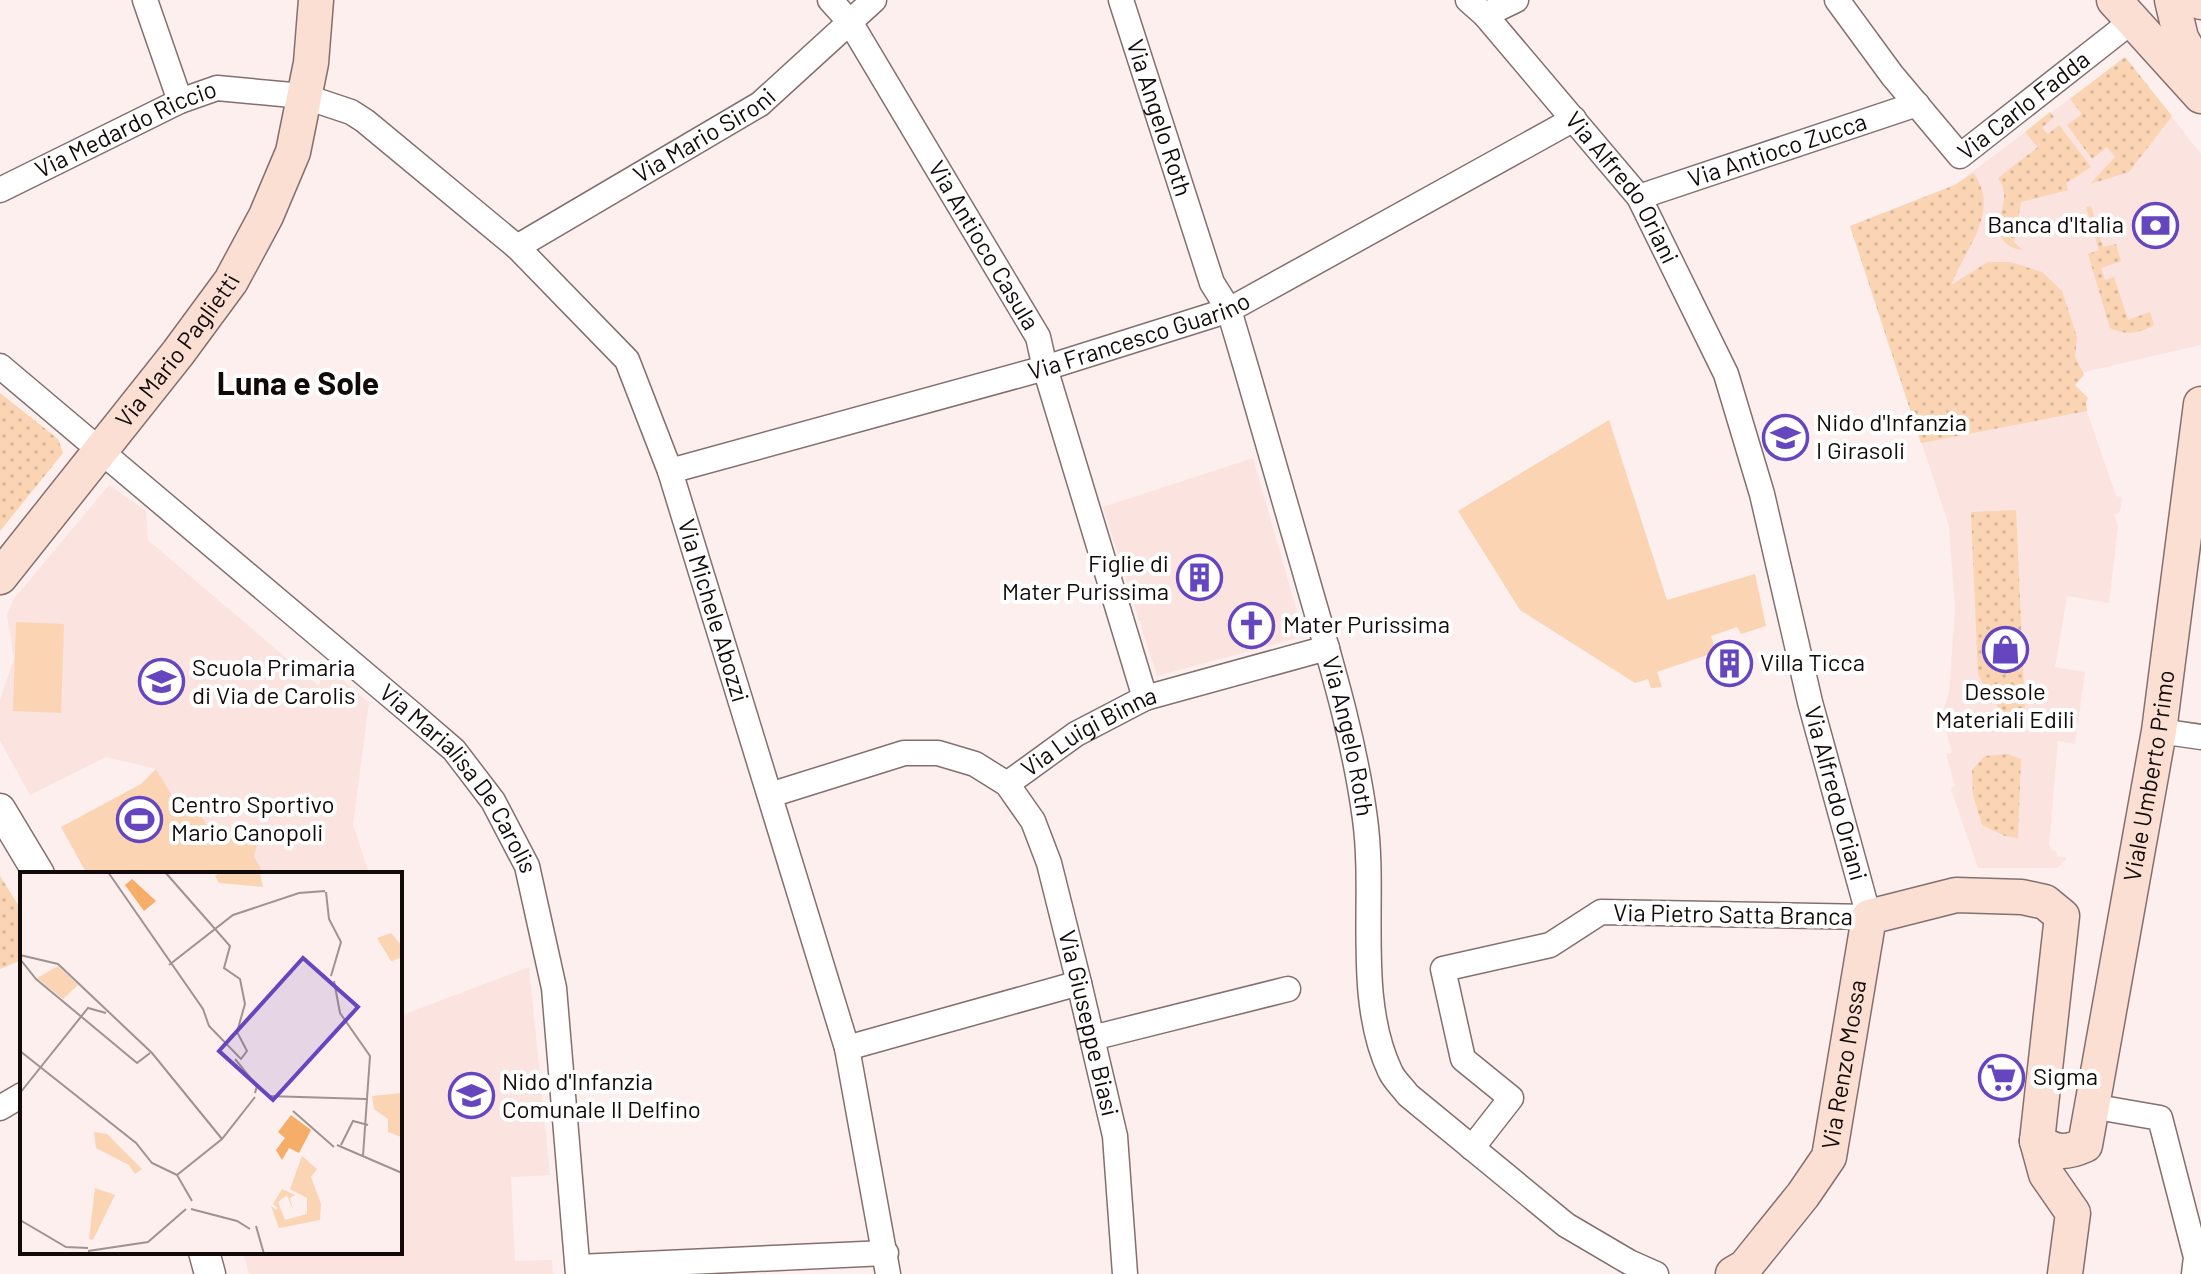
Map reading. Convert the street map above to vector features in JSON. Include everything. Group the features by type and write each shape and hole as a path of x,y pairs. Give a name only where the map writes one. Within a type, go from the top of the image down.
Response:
{"main road":[{"name":"Via Mario Paglietti","path":"0,577 178,353 231,281 266,216 293,152 311,63 316,0"},
{"path":"2172,0 2181,38 2201,74"},
{"path":"2123,11 2201,96"},
{"name":"Viale Umberto Primo","path":"2037,1141 2053,1151 2068,1153 2085,1145 2159,731 2201,404"},
{"path":"1869,917 1956,895 2022,897 2045,902 2062,916 2037,1141 2046,1174 2073,1213 2065,1274"},
{"name":"Via Renzo Mossa","path":"1733,1274 1745,1267 1829,1157 1869,917"}],"street":[{"path":"145,0 180,101"},
{"name":"Via Antioco Casula","path":"830,0 850,22 1038,337 1145,698"},
{"name":"Via Mario Sironi","path":"517,247 760,104 874,0"},
{"name":"Via Angelo Roth","path":"1121,0 1212,283 1229,310 1327,648 1365,817 1370,867 1369,975 1378,1041 1391,1074 1408,1095 1566,1225 1656,1274"},
{"path":"1476,8 1516,0"},
{"name":"Via Carlo Fadda","path":"1837,0 1892,75 1960,156 2123,11"},
{"name":"Via Alfredo Oriani","path":"1476,8 1639,197 1726,374 1762,494 1810,702 1869,917"},
{"name":"Via Medardo Riccio","path":"0,190 180,101 217,88 303,96"},
{"name":"Via Michele Abozzi","path":"303,96 351,112 365,121 517,247 627,360 670,471 847,1048 887,1263"},
{"name":"Via Antioco Zucca","path":"1639,197 1917,104"},
{"name":"Via Francesco Guarino","path":"670,471 1045,368 1229,310 1574,119"},
{"name":"Via Marialisa De Carolis","path":"0,366 454,750 493,801 527,866 554,988 578,1270"},
{"name":"Via Luigi Binna","path":"770,795 904,753 938,753 975,764 1007,784 1076,734 1145,698 1327,648"},
{"path":"2159,731 2201,737"},
{"name":"Via Giuseppe Biasi","path":"1007,784 1033,821 1049,863 1079,983 1115,1136 1125,1274"},
{"path":"0,809 38,872"},
{"name":"Via Pietro Satta Branca","path":"1472,1148 1511,1098 1463,1059 1443,969 1550,945 1601,912 1869,917"},
{"path":"847,1048 1079,983"},
{"path":"1092,1038 1288,989"},
{"path":"0,1108 20,1096"},
{"path":"2091,1106 2160,1118 2196,1257 2194,1274"},
{"path":"205,1254 210,1274"},
{"path":"578,1270 887,1263"}],"shaded area":[{"path":"2125,57 2201,154 2201,345 2084,372 2075,385 2088,398 2087,412 2116,496 2122,497 2120,512 2114,515 2118,526 2109,603 2067,596 2055,667 2085,672 2075,744 2058,741 2049,845 2057,856 2067,858 2057,868 1978,868 1951,789 1955,786 1946,754 1952,753 1942,714 1949,693 1955,609 1949,526 1850,226 1955,185"},
{"path":"2125,57 2172,116 2129,172 2090,184 2115,157 2107,147 2092,159 2067,125 2082,114 2070,99"},
{"path":"2050,112 2054,117 2042,128 2048,134 2059,125 2091,167 2066,183 2068,190 2021,202 2014,242 2022,250 2013,248 2006,244 1997,229 2004,203 2004,191 1998,178 2038,147 2025,132"},
{"path":"1973,173 1984,201 1982,215 1951,285 1988,262 2010,262 2042,272 2062,291 2077,337 2075,357 2084,375 2075,385 2088,398 2087,411 1921,443 1850,226 1955,185"},
{"path":"2091,206 2103,247 2116,244 2121,261 2101,268 2105,280 2114,277 2128,320 2150,312 2154,325 2149,328 2127,333 2110,328 2088,254 2099,250 2086,207"},
{"path":"0,393 58,439 63,453 0,531"},
{"path":"1609,420 1667,600 1755,574 1766,626 1741,634 1737,627 1711,636 1716,652 1657,672 1662,687 1651,688 1648,679 1635,683 1520,610 1458,511"},
{"path":"1253,458 1304,636 1157,676 1103,507"},
{"name":"Scuola Primaria di Via de Carolis","path":"109,485 146,511 148,540 319,686 325,664 369,703 353,824 368,872 263,872 254,858 258,836 206,824 183,815 156,769 106,757 30,795 0,741 0,700 14,659 7,615 13,600"},
{"path":"2016,510 2025,711 2002,712 1989,696 1978,674 1971,512"},
{"path":"16,622 64,624 61,713 13,711"},
{"path":"2008,754 2021,759 2018,838 2005,836 1982,825 1973,795 1972,770 1985,756"},
{"name":"Centro Sportivo Mario Canopoli","path":"156,769 183,814 196,807 206,824 259,836 254,857 263,872 86,872 61,827 141,784"},
{"path":"0,876 20,908 20,961 0,969"},
{"name":"Nido d'Infanzia Comunale Il Delfino","path":"529,967 550,1175 511,1177 515,1261 552,1260 553,1274 249,1274 244,1254 402,1254 402,1015"}],"place":[{"name":"Banca d'Italia","path":"2155,225"},
{"name":"Nido d'Infanzia I Girasoli","path":"1785,437"},
{"name":"Figlie di Mater Purissima","path":"1200,578"},
{"name":"Mater Purissima","path":"1252,625"},
{"name":"Dessole Materiali Edili","path":"2005,650"},
{"name":"Villa Ticca","path":"1729,663"},
{"name":"Scuola Primaria di Via de Carolis","path":"161,682"},
{"name":"Centro Sportivo Mario Canopoli","path":"140,819"},
{"name":"Sigma","path":"2002,1077"},
{"name":"Nido d'Infanzia Comunale Il Delfino","path":"471,1096"}],"district":[{"name":"Luna e Sole","path":"298,384"}]}
